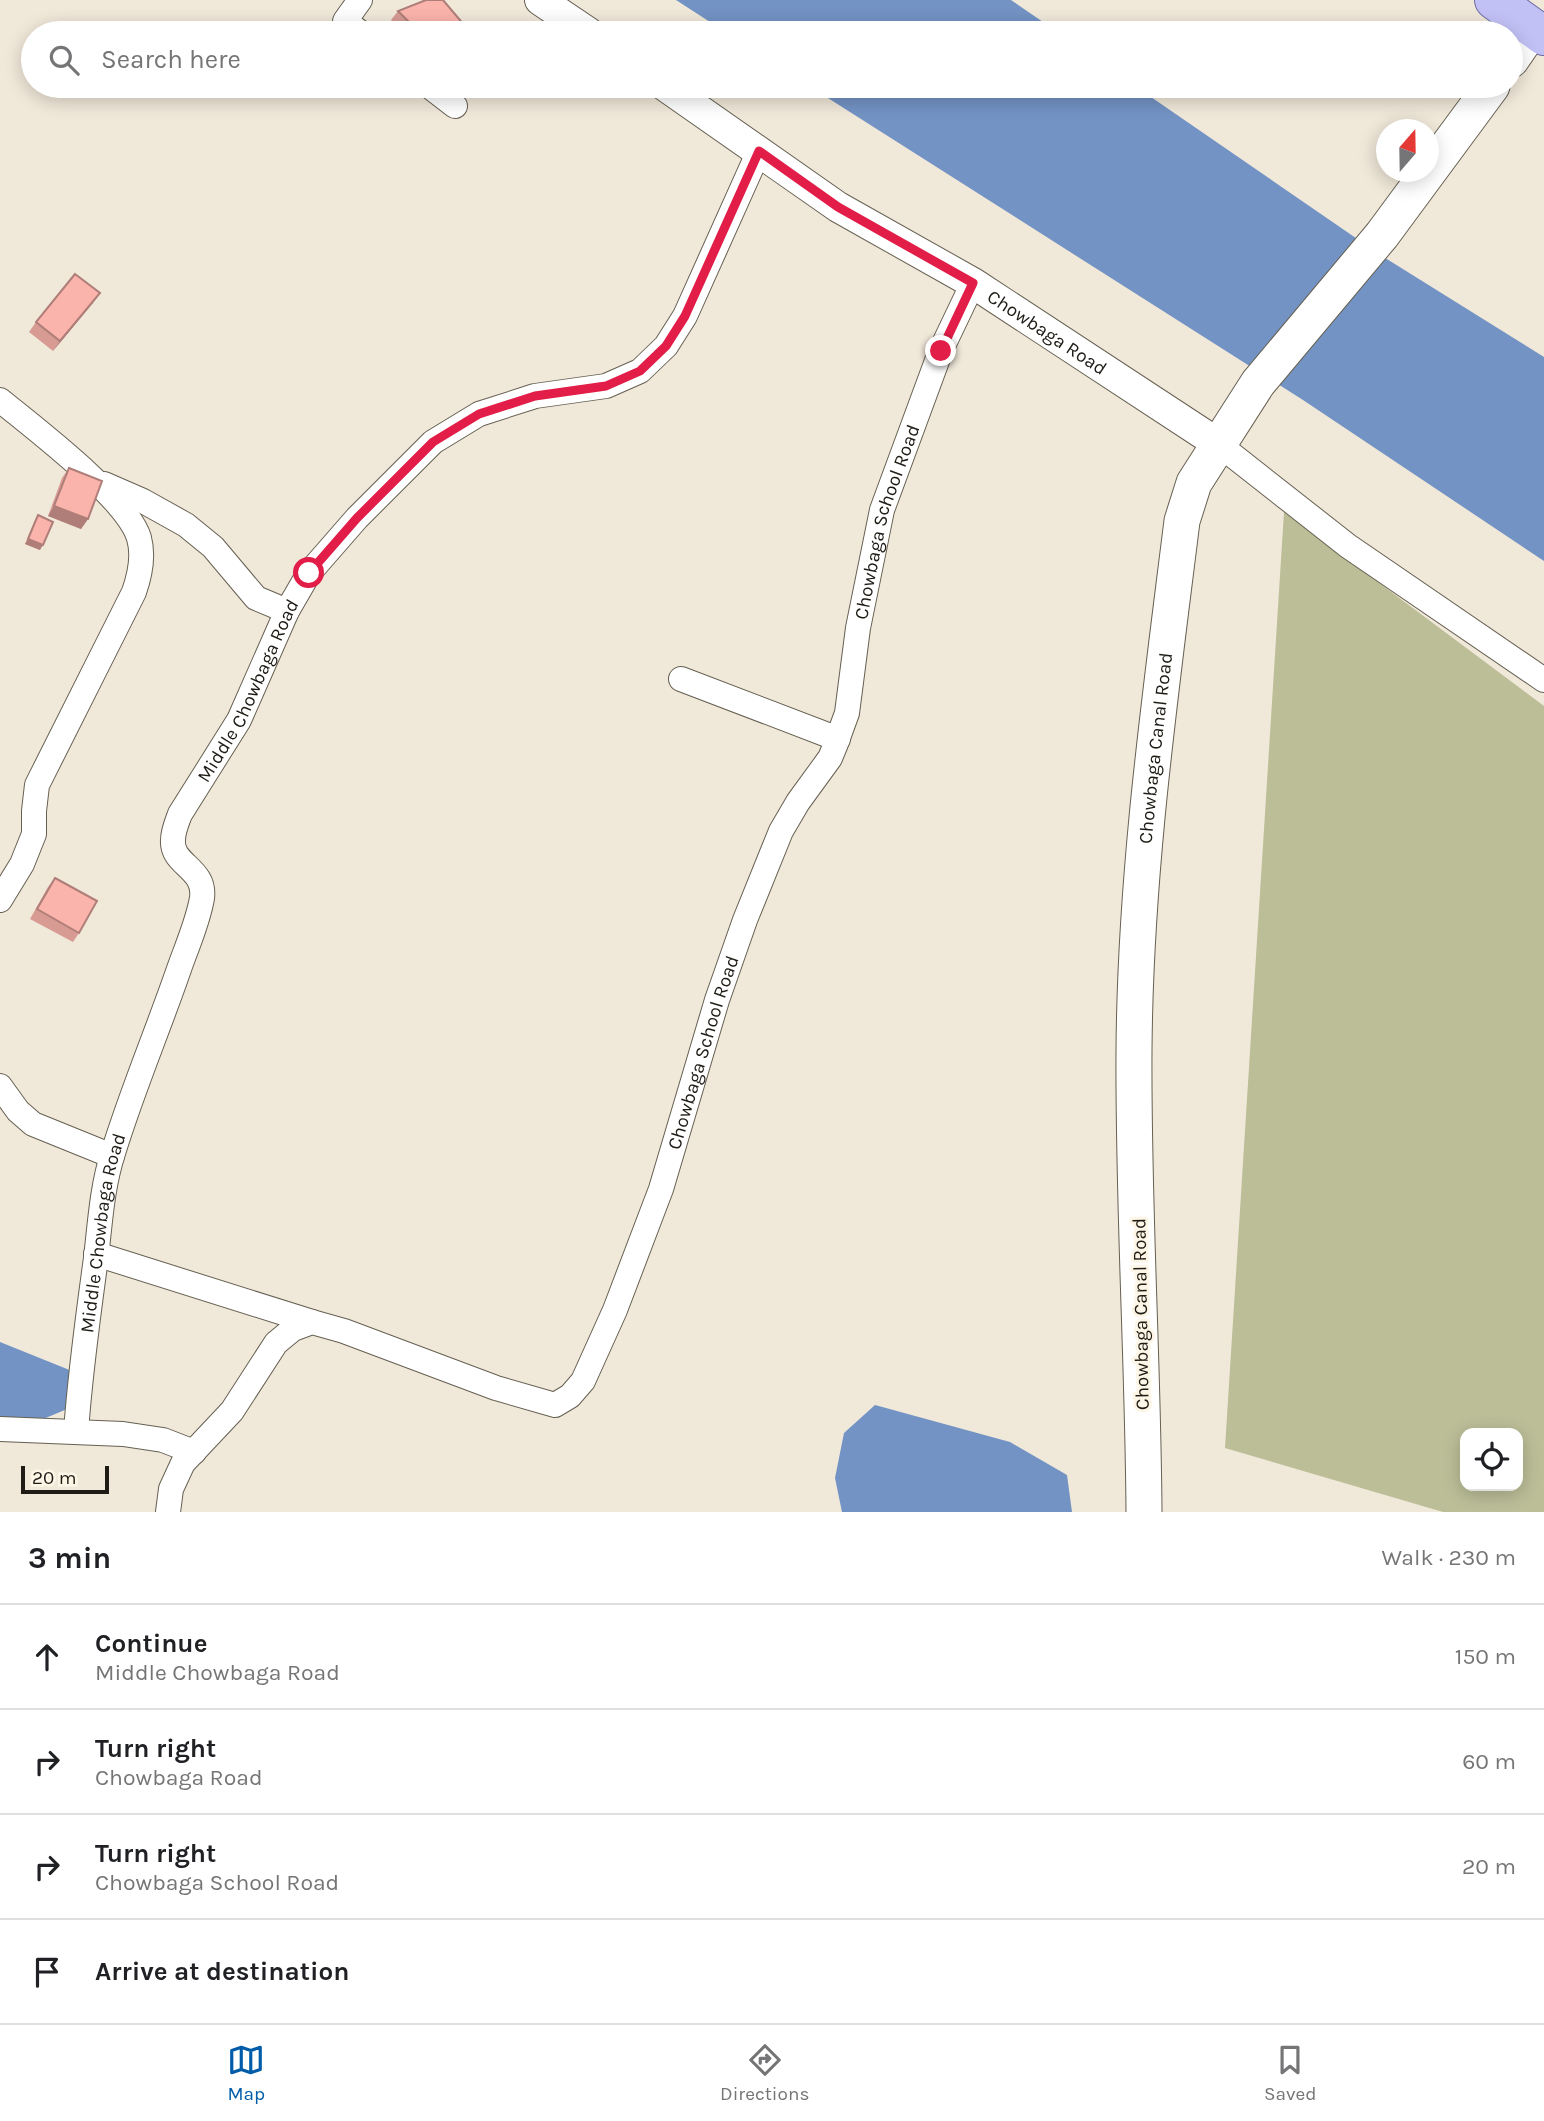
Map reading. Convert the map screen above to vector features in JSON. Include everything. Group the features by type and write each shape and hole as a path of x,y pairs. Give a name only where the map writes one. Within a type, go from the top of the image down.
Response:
{"main road":[{"path":"1494,0 1539,32 1523,48"},
{"name":"Chowbaga Canal Road","path":"1147,1512 1134,1052 1139,908 1149,787 1182,521 1194,483 1217,443 1258,383 1382,235 1483,98"}],"street":[{"path":"346,21 360,0"},
{"path":"540,0 571,21"},
{"path":"445,98 455,106"},
{"name":"Chowbaga Road","path":"682,98 838,207 973,283 1217,443"},
{"name":"Middle Chowbaga Road","path":"76,1432 85,1329 103,1193 111,1156 162,1019 202,897 198,875 177,856 172,842 180,814 239,720 287,611 309,573 357,518 433,442 479,414 535,396 606,386 640,371 666,346 690,304 759,151"},
{"name":"Chowbaga School Road","path":"96,1254 344,1331 496,1388 555,1405 570,1396 583,1381 615,1310 661,1189 717,1000 745,920 787,821 830,758 838,739 846,713 858,628 882,510 941,351 973,283"},
{"path":"0,400 92,479 127,515 139,538 141,571 134,592 37,785 34,834 22,864 0,900"},
{"path":"1217,443 1348,547 1544,680"},
{"path":"92,479 143,501 186,525 214,547 256,598 287,611"},
{"path":"681,679 838,739"},
{"path":"0,1086 18,1111 33,1124 111,1156"},
{"path":"168,1512 171,1489 183,1463 232,1411 276,1343 293,1329 313,1322"},
{"path":"0,1429 123,1434 163,1440 194,1452"}],"green space":[{"path":"1284,512 1544,706 1544,1512 1443,1512 1225,1448"}],"water":[{"path":"676,0 1011,0 1042,21 708,21"},
{"path":"828,98 1152,98 1382,256 1544,357 1544,561 1303,400"},
{"path":"0,1342 72,1371 79,1404 29,1425 0,1423"},
{"path":"875,1405 1010,1442 1067,1475 1072,1512 842,1512 835,1478 844,1433"}],"building":[{"path":"426,0 443,0 461,21 408,21 398,11"},
{"path":"75,274 100,293 60,341 36,322"},
{"path":"69,468 102,481 88,519 54,506"},
{"path":"38,515 53,522 43,545 28,539"},
{"path":"55,878 97,901 79,933 37,909"}],"route":[{"path":"309,573 404,468 433,442 479,414 535,396 606,386 640,371 666,346 685,316 759,151 838,207 973,283 941,351"}]}
